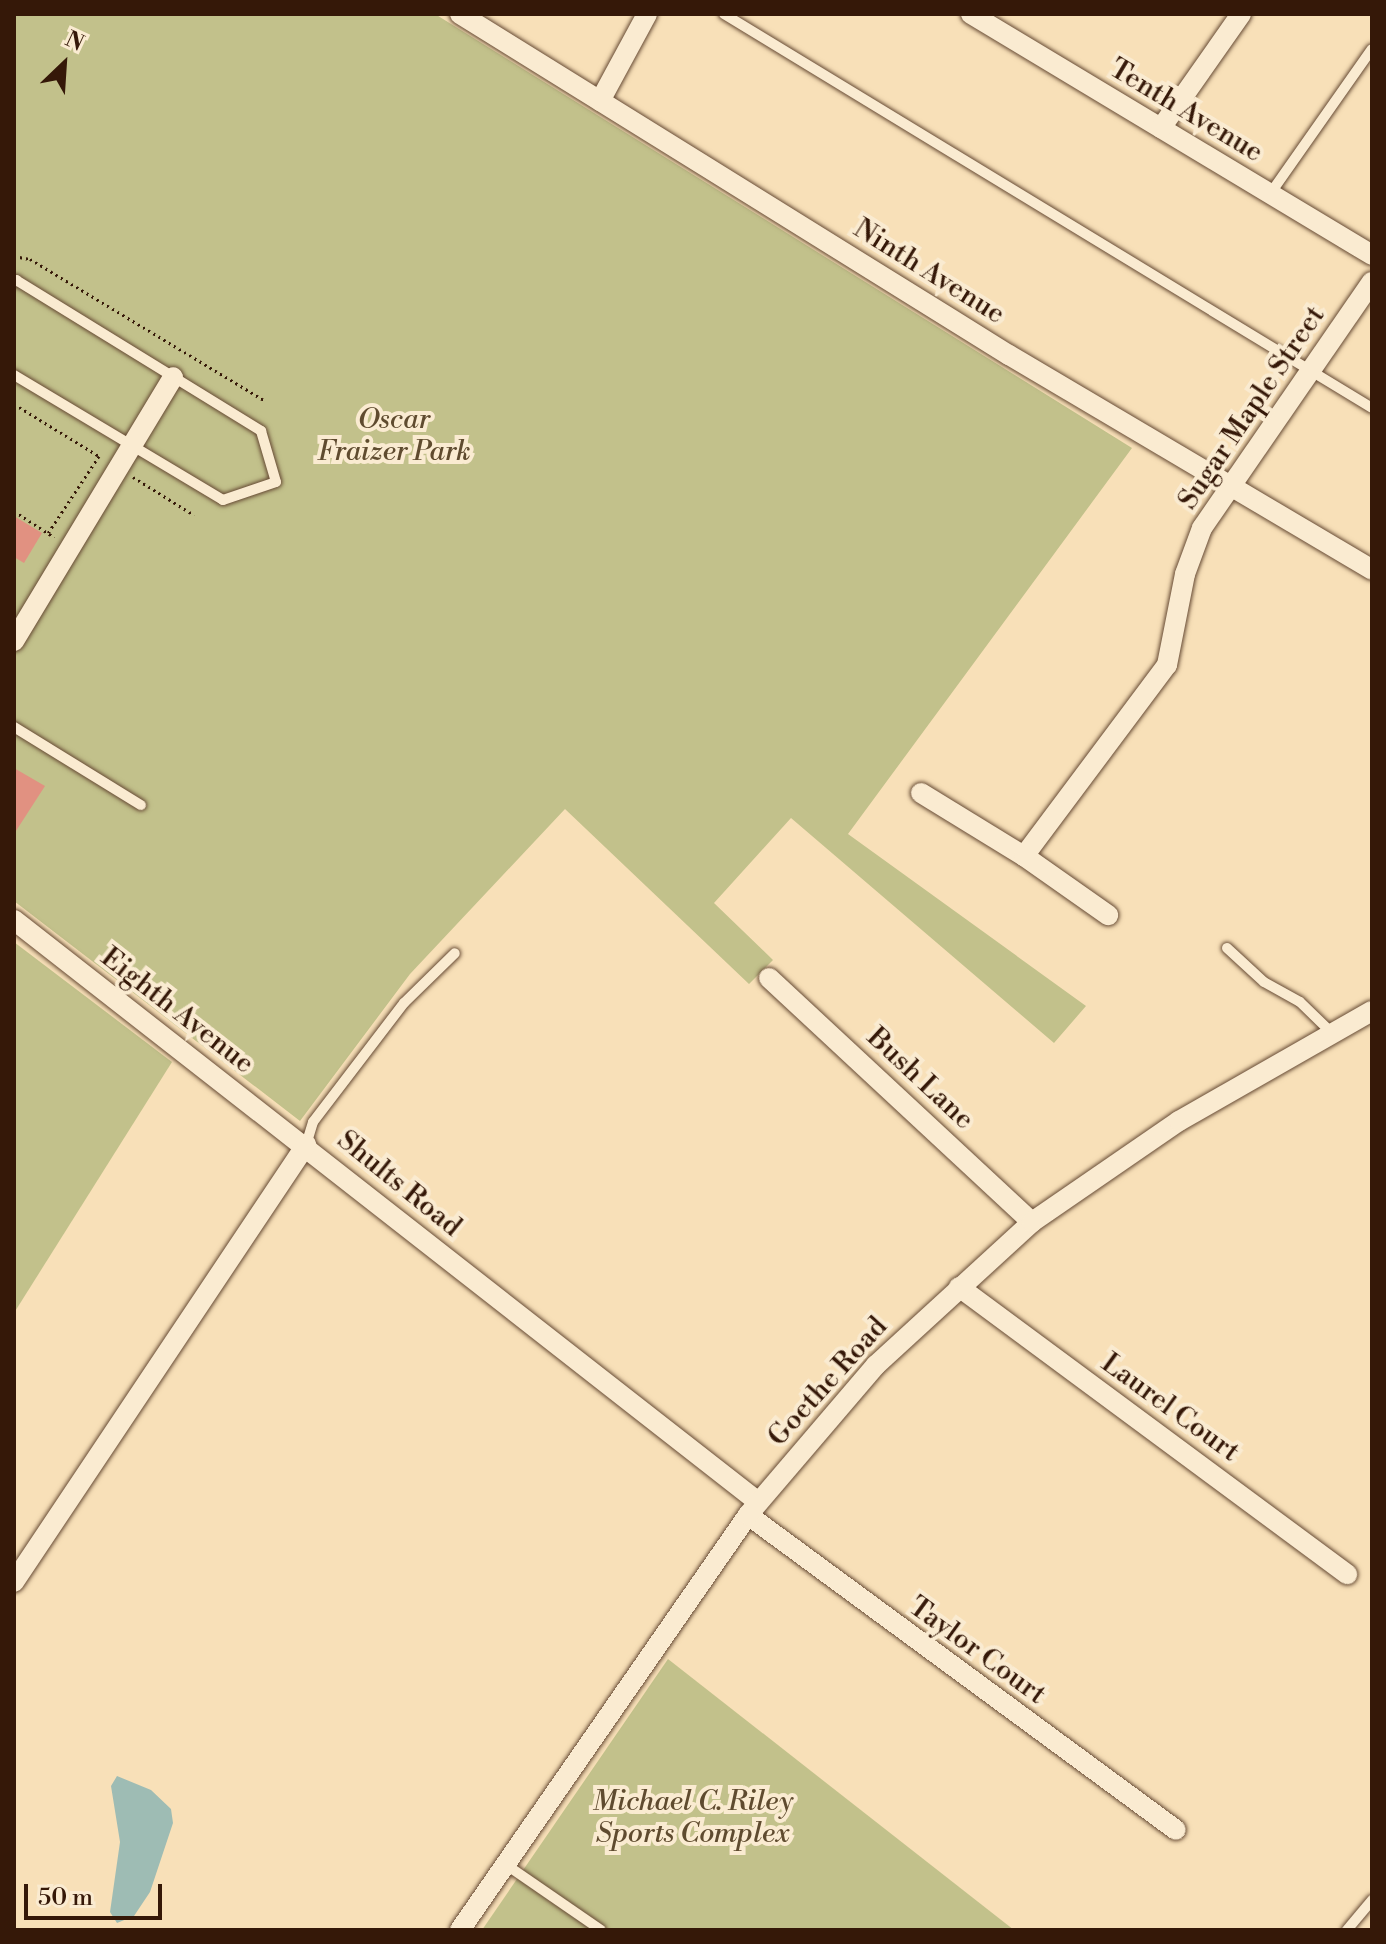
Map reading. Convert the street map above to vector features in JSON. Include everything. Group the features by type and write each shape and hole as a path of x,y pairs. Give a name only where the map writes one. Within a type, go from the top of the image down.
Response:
{"street":[{"name":"Ninth Avenue","path":"460,14 1009,355 1372,570"},
{"path":"600,101 647,14"},
{"name":"Tenth Avenue","path":"971,14 1372,255"},
{"path":"1161,128 1241,14"},
{"name":"Sugar Maple Street","path":"1024,856 1167,665 1185,574 1202,528 1229,484 1372,282"},
{"path":"14,641 173,377"},
{"path":"921,793 1024,856 1108,915"},
{"name":"Eighth Avenue","path":"14,920 306,1145"},
{"name":"Bush Lane","path":"769,978 1032,1222"},
{"name":"Goethe Road","path":"466,1928 505,1864 753,1508 876,1365 1032,1222 1179,1121 1372,1011"},
{"name":"Shults Road","path":"14,1582 306,1145 753,1508"},
{"name":"Laurel Court","path":"959,1287 1347,1574"},
{"name":"Taylor Court","path":"753,1508 1176,1830"}],"lane":[{"path":"724,14 1372,408"},
{"path":"1270,194 1372,49"},
{"path":"14,282 16,280 261,431 276,482 223,500 14,375"},
{"path":"14,727 141,805"},
{"path":"1227,948 1264,982 1300,1002 1332,1033"},
{"path":"306,1145 313,1122 404,1003 455,953"},
{"path":"505,1864 601,1930"},
{"path":"1347,1930 1372,1900"}],"path":[{"path":"14,256 30,259 264,400"},
{"path":"14,404 194,515"},
{"path":"48,533 99,456"},
{"path":"14,511 70,547"}],"green space":[{"name":"Oscar Fraizer Park","path":"14,14 435,14 1132,448 848,834 1086,1006 1054,1043 791,818 714,903 773,960 749,984 565,809 410,974 300,1121 14,901"},
{"path":"14,942 172,1062 14,1313"},
{"name":"Michael C. Riley Sports Complex","path":"668,1659 1014,1930 482,1930"}],"water":[{"path":"117,1776 151,1790 171,1809 173,1823 150,1892 134,1916 117,1923 110,1912 120,1842 111,1786"}],"building":[{"path":"14,516 42,533 24,563 14,557"},
{"path":"14,768 45,786 14,834"}]}
